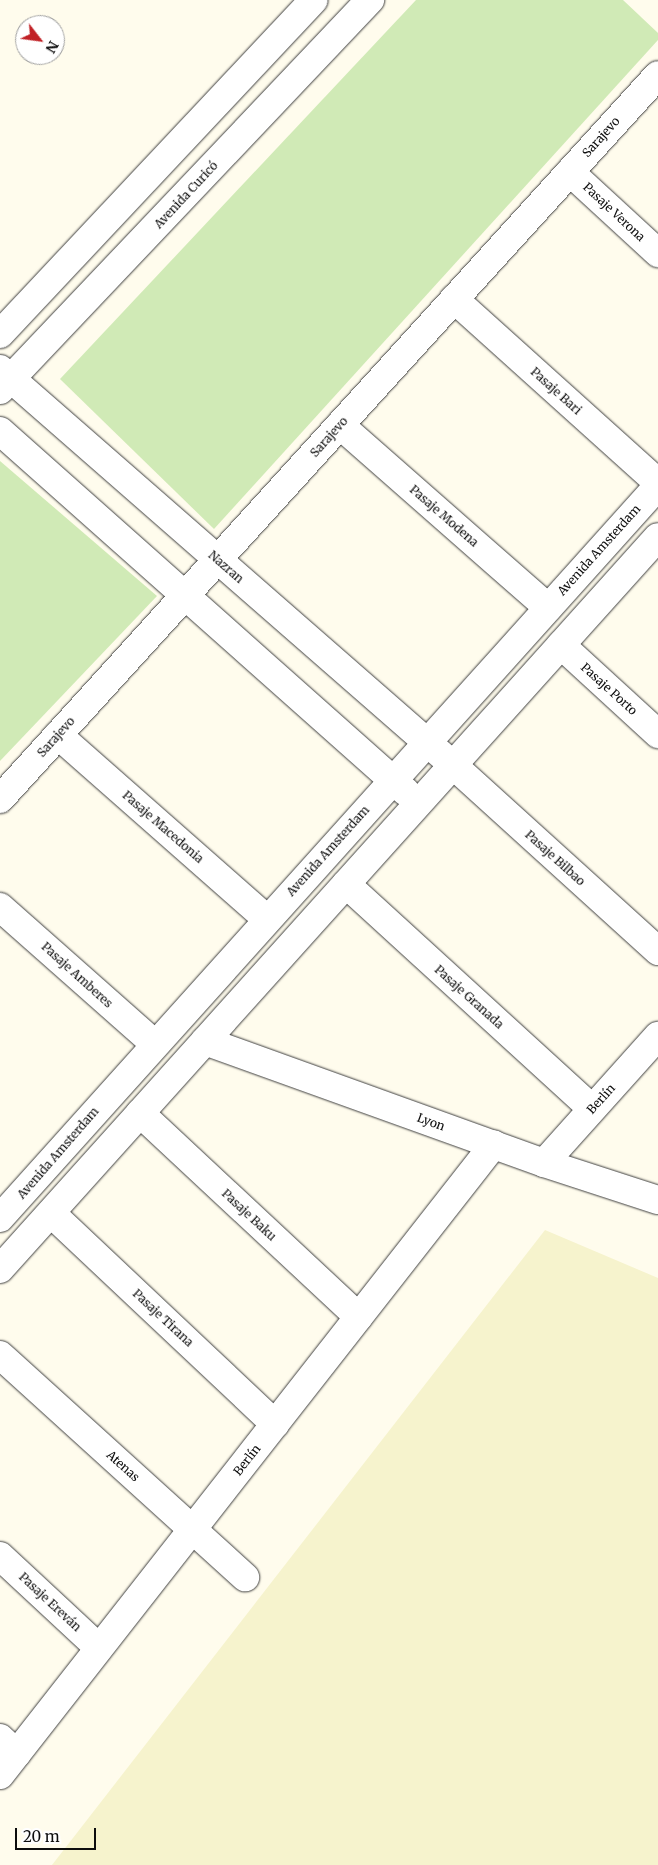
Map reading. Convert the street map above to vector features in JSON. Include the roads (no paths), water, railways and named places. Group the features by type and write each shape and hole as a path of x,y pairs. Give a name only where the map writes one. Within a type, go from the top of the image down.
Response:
{"street":[{"path":"0,334 314,0"},
{"name":"Avenida Curicó","path":"4,379 370,0"},
{"name":"Sarajevo","path":"0,799 658,75"},
{"name":"Pasaje Verona","path":"570,172 658,253"},
{"name":"Pasaje Bari","path":"454,299 658,484"},
{"name":"Nazran","path":"4,379 218,559 453,765"},
{"name":"Pasaje Modena","path":"340,425 548,608"},
{"path":"0,431 419,803"},
{"name":"Avenida Amsterdam","path":"0,1218 658,484"},
{"path":"0,1269 658,537"},
{"name":"Pasaje Porto","path":"560,645 658,734"},
{"name":"Pasaje Macedonia","path":"58,734 267,919"},
{"name":"Pasaje Bilbao","path":"453,765 658,951"},
{"name":"Pasaje Granada","path":"346,884 592,1109"},
{"name":"Pasaje Amberes","path":"0,907 155,1044"},
{"name":"Berlín","path":"544,1162 658,1036"},
{"name":"Lyon","path":"205,1041 544,1162 658,1200"},
{"name":"Pasaje Baku","path":"140,1113 359,1316"},
{"name":"Berlín","path":"0,1775 8,1746 99,1648 494,1144"},
{"name":"Pasaje Tirana","path":"51,1213 275,1424"},
{"name":"Atenas","path":"0,1355 245,1577"},
{"name":"Pasaje Ereván","path":"0,1556 99,1648"}]}
